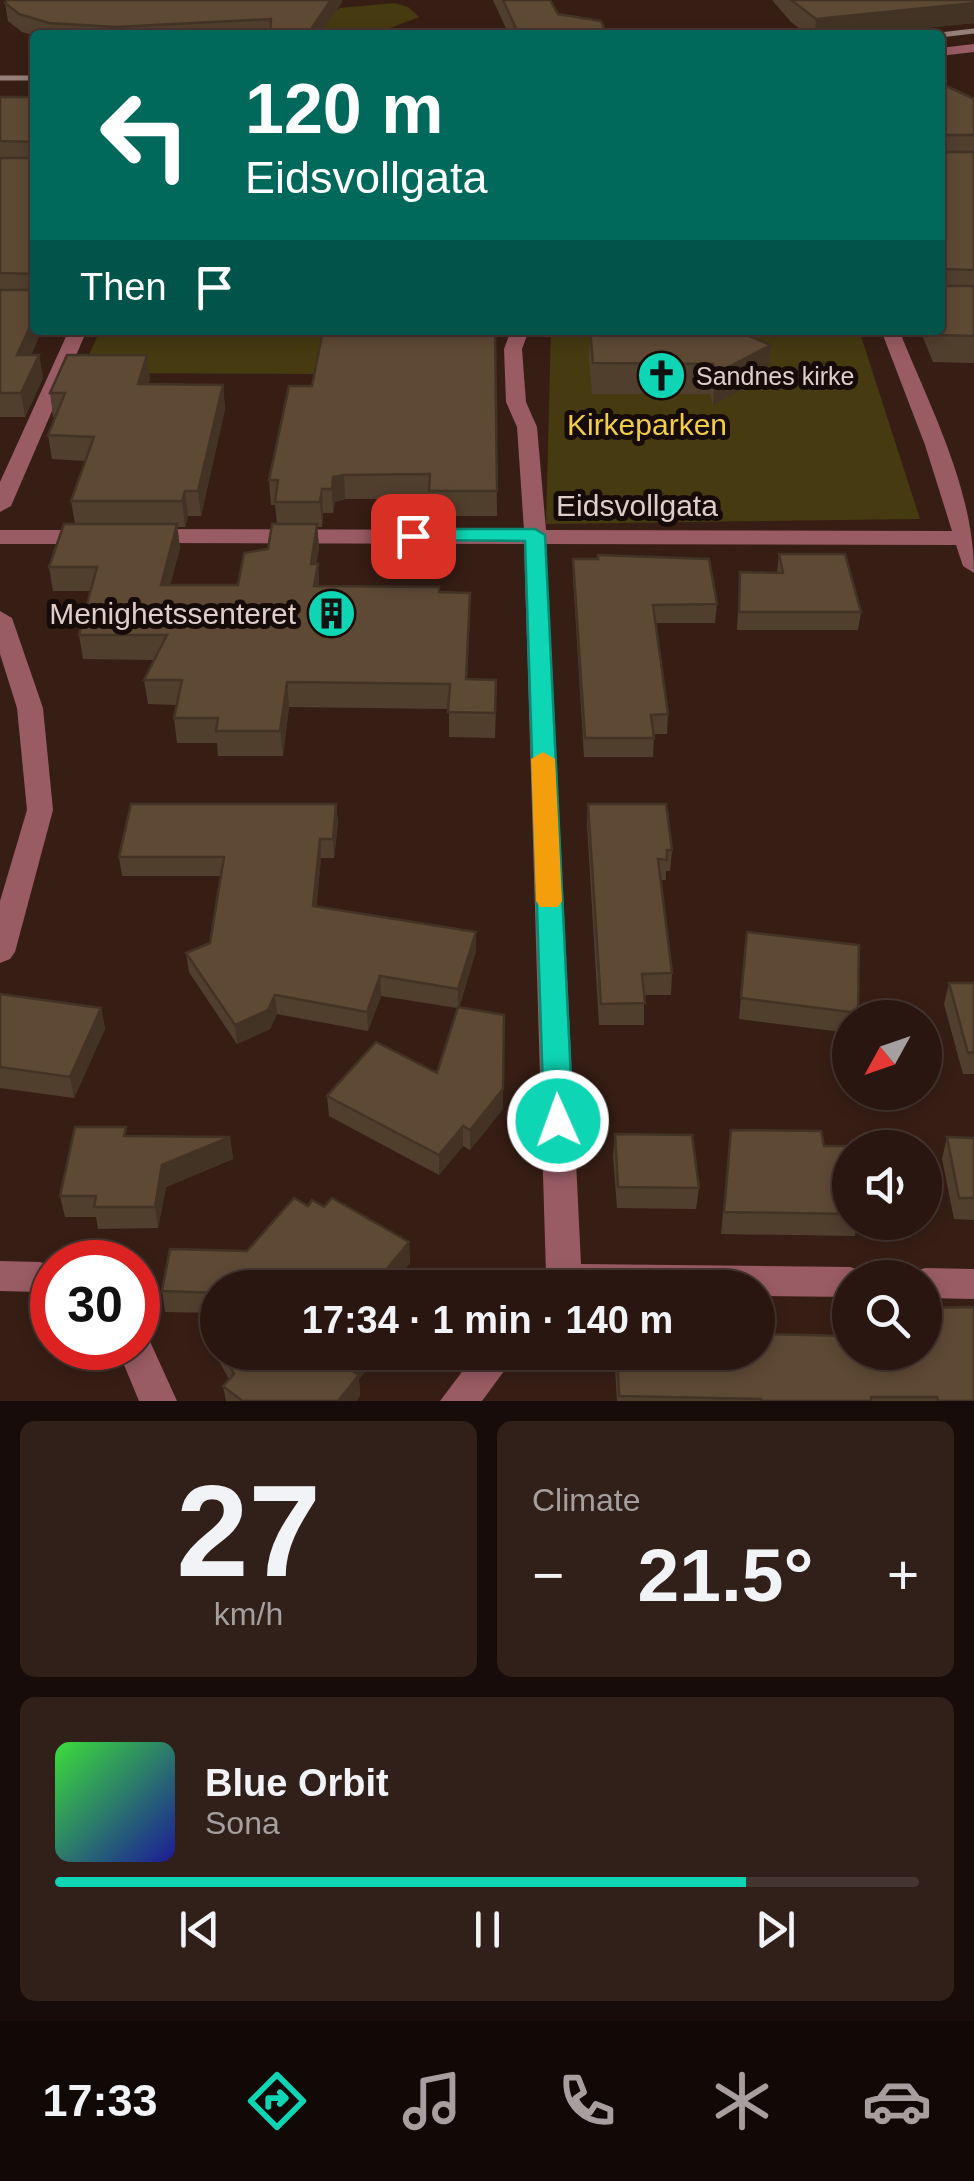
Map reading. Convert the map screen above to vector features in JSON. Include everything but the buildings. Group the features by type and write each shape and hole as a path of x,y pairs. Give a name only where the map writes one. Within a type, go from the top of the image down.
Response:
{"street":[{"path":"945,51 974,48"},
{"path":"0,506 76,335"},
{"path":"518,335 512,349 516,402 527,427 535,535 560,1270"},
{"path":"892,335 970,538 974,566"},
{"name":"Eidsvollgata","path":"0,537 970,538"},
{"path":"0,618 30,708 40,810 0,952"},
{"path":"0,1276 30,1277"},
{"path":"775,1282 832,1282"},
{"path":"942,1283 974,1284"},
{"path":"144,1370 158,1401"},
{"path":"459,1401 485,1370"}],"green space":[{"path":"394,3 408,7 419,17 385,30 304,30 340,8"},
{"path":"98,335 324,335 318,374 81,373"},
{"name":"Kirkeparken","path":"551,335 861,335 920,519 546,524"}],"railway":[{"path":"945,34 974,31"},
{"path":"0,78 30,78"}],"slow traffic":[{"path":"543,759 549,901"}],"place":[{"name":"Sandnes kirke","path":"661,376"},
{"name":"Menighetssenteret","path":"331,614"}],"route":[{"path":"413,536 535,535 558,1121"}]}
